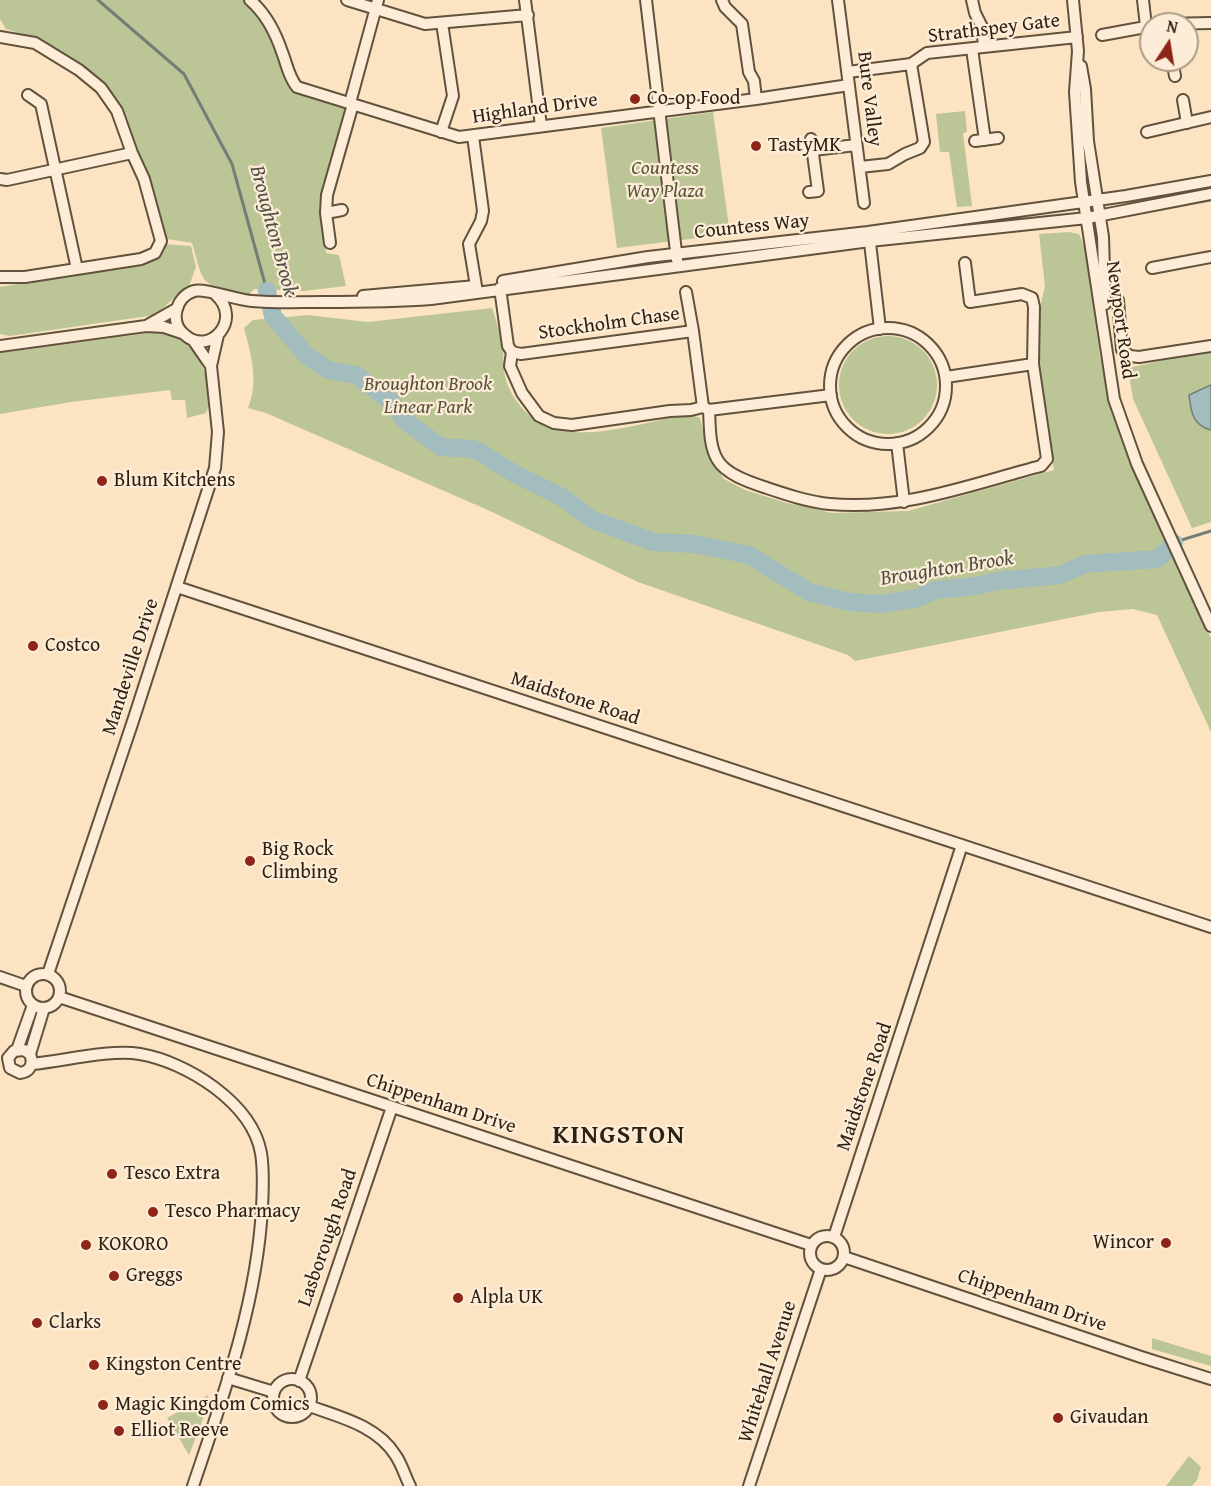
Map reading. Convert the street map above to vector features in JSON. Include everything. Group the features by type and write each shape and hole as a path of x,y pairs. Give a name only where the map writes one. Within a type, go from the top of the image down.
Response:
{"street":[{"name":"Highland Drive","path":"250,0 260,9 281,49 289,74 297,87 459,137 849,85"},
{"path":"347,0 377,4 425,24 528,15"},
{"path":"525,0 541,126"},
{"path":"646,0 677,266"},
{"path":"722,0 742,24 748,72 754,81 756,99"},
{"name":"Bure Valley","path":"838,0 864,203"},
{"path":"972,0 982,27 984,46"},
{"name":"Newport Road","path":"1072,0 1078,51 1075,92 1084,202 1114,399 1137,464 1211,626"},
{"path":"330,243 326,213 327,195 377,4"},
{"path":"441,132 453,96 442,23"},
{"path":"1102,35 1139,28"},
{"path":"0,37 35,43 79,70 101,88 117,111 144,179 161,241 155,253 141,259 25,277 0,277"},
{"name":"Strathspey Gate","path":"848,72 911,64 927,53 1077,37"},
{"path":"972,49 980,141 998,138"},
{"path":"1078,51 1085,89 1088,141 1103,237 1104,345"},
{"path":"860,167 888,164 920,148 924,142 911,64"},
{"path":"1174,72 1174,76"},
{"path":"28,95 41,104 77,268"},
{"path":"1183,100 1187,123"},
{"path":"1147,132 1211,117"},
{"path":"472,136 483,211 481,221 469,244 477,289"},
{"path":"809,192 818,191 812,145 856,145"},
{"path":"0,179 7,180 132,153"},
{"name":"Countess Way","path":"216,295 252,301 297,302 500,288 677,266 1211,181"},
{"name":"Countess Way","path":"477,289 676,254 1087,218 1211,195"},
{"path":"326,213 342,210"},
{"path":"869,237 880,329"},
{"path":"1152,268 1211,257"},
{"path":"946,377 1033,364 1034,307 1032,298 1022,294 970,302 965,263"},
{"name":"Stockholm Chase","path":"500,288 508,346 512,352 520,354 693,331 716,458 736,475 780,492 829,504 867,505 904,502 980,484 1041,466 1047,459 1033,364"},
{"path":"146,326 176,309 183,297 195,291 209,291 216,295 225,305 227,319"},
{"path":"686,292 693,331"},
{"path":"1118,300 1122,350 1130,356 1139,357 1211,346"},
{"path":"0,346 146,326 164,327 182,333 193,340 206,341 218,335 236,309 252,301"},
{"path":"176,309 176,322 182,333"},
{"path":"880,329 902,330 926,342 936,352 946,377 945,399 932,425 908,441 897,443 875,442 854,433 839,416 831,395 832,373 836,360 844,348 867,332 880,329"},
{"name":"Mandeville Drive","path":"48,974 177,587 214,468 218,422 211,366 218,335"},
{"name":"Mandeville Drive","path":"193,340 211,366"},
{"path":"512,352 510,366 522,393 539,416 554,423 572,425 670,411 831,395"},
{"path":"897,443 904,502"},
{"name":"Maidstone Road","path":"177,587 1211,927"},
{"name":"Maidstone Road","path":"834,1237 962,845"},
{"path":"38,974 48,974 57,981 59,997 53,1005 38,1007 27,999 26,986 32,977 38,974"},
{"path":"0,977 26,986"},
{"name":"Chippenham Drive","path":"59,997 811,1245"},
{"path":"17,1050 38,1007"},
{"path":"31,1059 24,1050 4,1055 10,1068 16,1073 26,1072 31,1059 38,1007"},
{"path":"31,1059 114,1054 138,1054 159,1058 209,1083 237,1108 247,1120 261,1152 263,1184 261,1228 252,1286 228,1378 193,1486"},
{"name":"Lasborough Road","path":"299,1381 392,1107"},
{"path":"824,1236 834,1237 844,1247 844,1257 835,1268 821,1269 811,1259 811,1245 824,1236"},
{"name":"Chippenham Drive","path":"844,1257 1210,1379"},
{"name":"Whitehall Avenue","path":"749,1486 821,1269"},
{"path":"228,1378 274,1392"},
{"path":"299,1381 308,1387 311,1396 309,1406 301,1415 290,1417 276,1408 274,1392 282,1382 299,1381"},
{"path":"309,1406 356,1423 381,1439 396,1456 410,1486"}],"green space":[{"path":"0,0 244,0 267,30 284,76 289,74 306,90 322,99 345,107 321,193 326,253 339,255 346,286 304,291 254,289 249,294 225,290 208,283 200,272 192,243 161,238 120,109 37,39 6,29 0,19"},
{"path":"965,111 967,132 963,133 972,206 957,207 949,152 940,152 936,114"},
{"name":"Countess Way Plaza","path":"713,112 730,234 617,248 601,128"},
{"name":"Broughton Brook Linear Park","path":"1069,232 1079,234 1085,248 1100,357 1116,418 1141,487 1183,573 1211,638 1211,732 1157,615 1133,609 1099,612 855,661 848,655 638,582 490,511 266,413 248,408 253,378 244,328 253,320 308,315 368,322 492,308 501,341 507,384 521,407 537,421 554,428 574,432 594,432 678,416 695,416 700,418 712,462 724,479 745,490 787,503 832,513 908,511 1054,470 1037,368 1040,307 1045,286 1039,234"},
{"path":"164,244 191,246 196,267 189,286 155,315 10,336 0,334 0,287 145,261"},
{"path":"156,332 173,335 192,349 199,359 210,393 206,413 187,418 185,400 172,400 170,390 71,402 0,414 0,353"},
{"path":"888,336 907,340 923,350 933,366 937,385 933,404 923,420 907,430 888,434 869,430 853,420 843,404 839,385 843,366 853,350 869,340"},
{"path":"1211,350 1211,522 1192,528 1133,399 1128,368"},
{"path":"1152,1338 1211,1356 1211,1366 1152,1349"},
{"path":"208,1395 206,1411 189,1455 167,1418"},
{"path":"1189,1456 1201,1467 1197,1480 1192,1486 1166,1486"}],"water":[{"path":"1211,385 1211,430 1196,421 1189,395"}],"waterway":[{"name":"Broughton Brook","path":"98,0 184,74 232,164 267,291"},
{"name":"Broughton Brook","path":"267,291 273,316 306,355 328,370 356,375 390,401 405,421 441,447 473,449 480,452 515,474 562,497 591,519 653,542 694,544 749,555 809,592 850,602 881,604 918,598 936,590 1061,575 1084,564 1158,559 1174,543"},
{"name":"Broughton Brook","path":"1175,542 1211,531"}],"place":[{"name":"Co-op Food","path":"635,99"},
{"name":"TastyMK","path":"756,146"},
{"name":"Blum Kitchens","path":"102,481"},
{"name":"Costco","path":"33,646"},
{"name":"Big Rock Climbing","path":"250,861"},
{"name":"Tesco Extra","path":"112,1174"},
{"name":"Tesco Pharmacy","path":"153,1212"},
{"name":"Wincor","path":"1166,1243"},
{"name":"KOKORO","path":"86,1245"},
{"name":"Greggs","path":"114,1276"},
{"name":"Alpla UK","path":"458,1298"},
{"name":"Clarks","path":"37,1323"},
{"name":"Kingston Centre","path":"94,1365"},
{"name":"Magic Kingdom Comics","path":"103,1405"},
{"name":"Givaudan","path":"1058,1418"},
{"name":"Elliot Reeve","path":"119,1431"}],"district":[{"name":"KINGSTON","path":"619,1136"}]}
